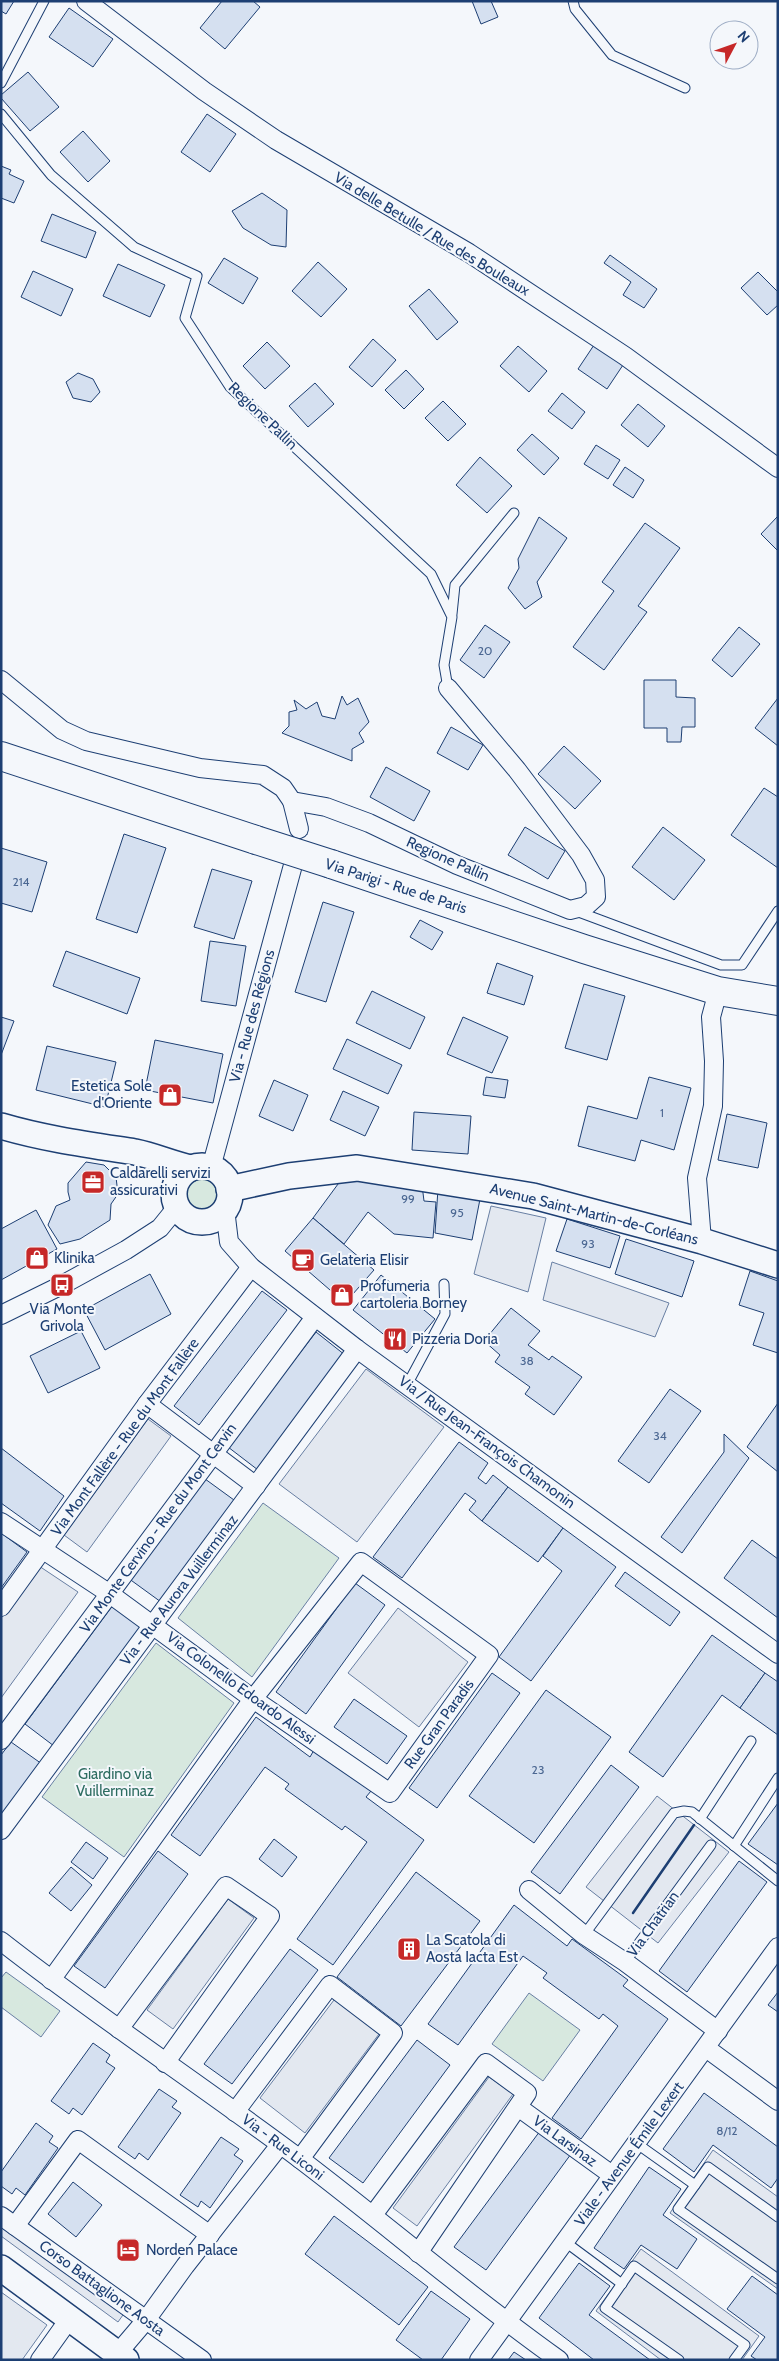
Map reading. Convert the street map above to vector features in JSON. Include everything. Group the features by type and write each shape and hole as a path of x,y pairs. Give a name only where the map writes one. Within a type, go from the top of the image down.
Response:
{"main road":[{"name":"Via Parigi - Rue de Paris","path":"7,756 584,949 718,991 778,1000"}],"street":[{"name":"Via delle Betulle / Rue des Bouleaux","path":"86,1 204,91 276,140 469,253 624,356 778,468"},
{"path":"1,680 62,730 86,741 200,768 263,775 283,788 292,801 299,829"},
{"path":"448,688 517,770 580,855 595,880 596,897 586,906 570,910"},
{"name":"Regione Pallin","path":"292,801 326,807 369,823 457,865 570,910"},
{"name":"Via - Rue des Régions","path":"201,1168 293,866"},
{"path":"702,1241 697,1178 713,1106 714,1060 711,1017 718,991"},
{"path":"1,1126 91,1146 162,1158 175,1164 201,1168 223,1176 227,1199 213,1219 198,1221 186,1216 177,1207 174,1195 176,1184 185,1171 201,1168"},
{"name":"Avenue Saint-Martin-de-Corléans","path":"227,1199 289,1176 357,1168 533,1196 702,1241 778,1265"},
{"name":"Via / Rue Jean-François Chamonin","path":"227,1199 229,1242 251,1267 358,1349 778,1654"},
{"path":"1,1315 62,1285 126,1250 160,1228 177,1207"},
{"name":"Via Mont Fallère - Rue du Mont Fallère","path":"1,1607 147,1404 251,1267"},
{"name":"Via Monte Cervino - Rue du Mont Cervin","path":"1,1740 315,1317"},
{"name":"Via - Rue Aurora Vuillerminaz","path":"1,1830 358,1349"},
{"path":"147,1404 256,1486"},
{"name":"Via Colonello Edoardo Alessi","path":"1,1522 42,1551 110,1594 253,1699 390,1793"},
{"name":"Rue Gran Paradis","path":"253,1699 361,1562 489,1655 390,1793"},
{"path":"52,1980 253,1699"},
{"path":"119,2030 226,1886 270,1916 166,2062"},
{"name":"Via Chatrian","path":"529,1890 584,1935 625,1962"},
{"name":"Via - Rue Liconi","path":"3,1946 300,2159 506,2322 559,2360"},
{"name":"Viale - Avenue Émile Lexert","path":"479,2360 778,1947"},
{"path":"625,1962 718,2031"},
{"path":"235,2112 330,1985 393,2033 300,2159"},
{"path":"706,2048 778,2101"},
{"path":"372,2215 486,2063 527,2093 418,2253"},
{"name":"Via Larsinaz","path":"518,2107 612,2175"},
{"path":"8,2221 78,2140 210,2235"},
{"path":"1,2268 122,2357 146,2320 280,2145"},
{"name":"Corso Battaglione Aosta","path":"8,2221 202,2360"},
{"path":"40,2360 70,2318"}],"lane":[{"path":"1,83 44,1"},
{"path":"572,1 575,9 612,55 685,88"},
{"name":"Regione Pallin","path":"1,114 51,175 134,247 197,276 185,318 230,387 432,574 452,617"},
{"path":"448,688 444,665 455,585 514,513"},
{"path":"570,910 722,965 742,965 778,911"},
{"path":"407,1384 445,1314 444,1284"},
{"path":"700,1818 751,1741"},
{"path":"734,1846 778,1778"},
{"path":"584,1935 674,1813 692,1812 778,1880"},
{"name":"Via Chatrian","path":"625,1962 711,1845"},
{"path":"636,2144 695,2185"},
{"path":"778,2217 708,2167 678,2209 778,2279"},
{"path":"564,2241 622,2284"},
{"path":"678,2360 605,2308 634,2266 745,2345 734,2360"}],"green space":[{"path":"202,1175 215,1181 221,1194 215,1207 202,1213 189,1207 183,1194 189,1181"},
{"path":"263,1503 339,1558 252,1677 178,1618"},
{"name":"Giardino via Vuillerminaz","path":"156,1643 234,1703 124,1857 42,1797"},
{"path":"6,1972 60,2011 41,2037 1,2007 1,1978"},
{"path":"529,1993 580,2030 543,2081 492,2044"}],"shaded area":[{"path":"491,1206 546,1218 528,1292 474,1274"},
{"path":"552,1262 669,1303 655,1337 543,1300"},
{"path":"366,1369 444,1427 357,1542 279,1484"},
{"path":"148,1419 171,1436 87,1552 64,1535"},
{"path":"39,1566 78,1592 1,1698 1,1617"},
{"path":"398,1608 468,1662 419,1727 348,1673"},
{"path":"657,1796 729,1852 658,1943 586,1887"},
{"path":"228,1899 254,1918 173,2029 147,2010"},
{"path":"337,1996 382,2030 305,2133 260,2098"},
{"path":"489,2077 513,2094 417,2226 393,2208"},
{"path":"713,2150 778,2197 778,2289 670,2213"},
{"path":"1,2222 125,2312 118,2322 1,2236"},
{"path":"641,2249 759,2336 742,2360 661,2360 596,2311"},
{"path":"1,2292 47,2325 22,2360 1,2360"}],"building":[{"path":"1,1 14,1 6,14 1,11"},
{"path":"222,1 253,1 260,7 225,49 200,28"},
{"path":"472,1 491,1 498,17 481,24"},
{"path":"69,8 113,39 93,67 49,37"},
{"path":"28,72 59,107 30,131 1,98 1,95"},
{"path":"207,114 236,134 210,172 181,152"},
{"path":"83,131 110,161 88,182 60,152"},
{"path":"1,166 11,170 9,174 24,181 14,203 1,198"},
{"path":"262,193 287,210 286,247 271,245 243,228 232,211"},
{"path":"52,214 96,232 86,258 41,241"},
{"path":"610,255 657,289 644,308 623,295 631,282 604,263"},
{"path":"224,258 258,278 243,304 208,283"},
{"path":"318,262 347,289 321,317 292,291"},
{"path":"118,264 165,285 150,317 103,296"},
{"path":"33,271 73,289 61,316 21,297"},
{"path":"758,272 778,292 778,305 767,315 741,288"},
{"path":"429,289 458,322 437,340 409,306"},
{"path":"373,339 396,360 372,387 349,367"},
{"path":"267,342 290,366 265,389 243,366"},
{"path":"594,345 623,365 607,389 578,369"},
{"path":"518,346 547,371 529,392 500,366"},
{"path":"406,370 424,389 404,409 385,390"},
{"path":"78,373 93,379 100,392 91,402 73,398 66,382"},
{"path":"315,383 334,404 308,427 289,406"},
{"path":"562,393 585,412 572,429 548,411"},
{"path":"443,401 466,424 448,441 425,418"},
{"path":"638,404 665,426 648,447 621,425"},
{"path":"532,434 559,458 544,475 517,450"},
{"path":"596,445 620,460 608,479 584,464"},
{"path":"480,457 512,486 487,513 456,485"},
{"path":"625,467 644,480 633,498 613,485"},
{"path":"539,517 567,538 537,582 542,597 525,609 508,588 519,568 518,559"},
{"path":"778,518 778,551 761,534"},
{"path":"645,523 680,548 638,606 647,612 604,670 573,647 614,591 602,582"},
{"path":"485,625 510,642 484,678 460,660"},
{"path":"739,627 760,644 732,677 712,660"},
{"path":"644,680 676,680 676,697 695,698 695,727 682,727 681,742 667,742 667,728 644,728"},
{"path":"342,696 347,705 358,698 369,722 359,733 364,742 352,749 352,761 282,733 289,726 289,712 297,710 294,700 306,709 317,702 322,716 335,719"},
{"path":"778,698 778,746 755,728"},
{"path":"451,727 483,745 468,770 437,753"},
{"path":"564,746 601,781 575,809 538,774"},
{"path":"386,767 430,791 414,821 370,797"},
{"path":"764,788 778,797 778,868 731,835"},
{"path":"525,827 565,851 548,879 508,855"},
{"path":"663,827 705,860 674,900 632,867"},
{"path":"124,834 166,848 137,933 96,919"},
{"path":"1,848 47,862 32,912 1,903"},
{"path":"212,869 252,881 234,939 194,927"},
{"path":"323,902 354,912 326,1002 295,992"},
{"path":"420,920 443,932 432,950 410,937"},
{"path":"210,941 246,946 236,1006 201,1001"},
{"path":"66,951 140,978 127,1014 53,986"},
{"path":"497,963 533,976 524,1005 487,993"},
{"path":"584,984 625,996 607,1060 565,1048"},
{"path":"372,991 425,1017 410,1049 356,1023"},
{"path":"1,1017 14,1021 1,1055"},
{"path":"463,1017 508,1037 492,1073 447,1054"},
{"path":"347,1039 402,1065 388,1094 333,1069"},
{"path":"155,1040 223,1054 213,1103 145,1090"},
{"path":"47,1046 116,1062 105,1107 36,1090"},
{"path":"486,1077 508,1080 505,1098 483,1095"},
{"path":"649,1077 691,1088 674,1150 641,1140 635,1161 578,1146 588,1106 637,1119"},
{"path":"274,1080 308,1095 293,1131 259,1116"},
{"path":"343,1091 379,1107 365,1136 330,1120"},
{"path":"414,1112 471,1116 468,1154 412,1150"},
{"path":"727,1114 767,1123 758,1168 718,1160"},
{"path":"86,1162 104,1165 116,1177 118,1194 111,1204 110,1220 80,1239 60,1244 48,1225 56,1206 70,1200 68,1183"},
{"path":"341,1180 422,1185 424,1201 436,1202 433,1238 394,1234 368,1212 344,1244 313,1218"},
{"path":"438,1189 481,1194 472,1240 435,1233"},
{"path":"36,1210 57,1249 1,1280 1,1229"},
{"path":"313,1218 374,1270 345,1303 285,1251"},
{"path":"567,1219 620,1236 610,1268 556,1251"},
{"path":"626,1239 694,1261 682,1297 615,1274"},
{"path":"750,1271 778,1281 778,1353 753,1345 764,1313 739,1305"},
{"path":"150,1274 171,1314 105,1350 84,1310"},
{"path":"381,1275 435,1319 407,1353 353,1310"},
{"path":"262,1291 287,1310 199,1425 174,1406"},
{"path":"511,1308 540,1331 528,1345 549,1360 552,1356 582,1377 554,1415 525,1394 530,1387 495,1362 500,1355 484,1341"},
{"path":"81,1331 100,1368 48,1393 30,1356"},
{"path":"316,1332 345,1355 258,1470 228,1447"},
{"path":"670,1389 701,1411 649,1483 618,1461"},
{"path":"778,1403 778,1472 747,1447"},
{"path":"724,1434 749,1458 682,1553 661,1537 724,1452"},
{"path":"459,1442 488,1463 478,1478 486,1484 493,1475 508,1487 482,1521 469,1510 476,1501 465,1493 402,1578 373,1557"},
{"path":"1,1448 64,1496 40,1531 1,1503"},
{"path":"201,1476 234,1500 161,1602 128,1578"},
{"path":"508,1487 563,1528 538,1562 482,1521"},
{"path":"563,1528 616,1567 531,1681 499,1657 562,1571 543,1556"},
{"path":"1,1533 27,1552 1,1588"},
{"path":"752,1540 778,1559 778,1618 724,1578"},
{"path":"625,1572 680,1612 670,1626 615,1586"},
{"path":"355,1583 385,1605 306,1714 276,1692"},
{"path":"113,1605 142,1627 54,1746 25,1724"},
{"path":"712,1635 765,1673 740,1708 722,1695 663,1777 629,1752"},
{"path":"492,1673 520,1693 437,1808 409,1788"},
{"path":"765,1673 778,1682 778,1735 740,1708"},
{"path":"546,1690 611,1737 534,1843 469,1796"},
{"path":"354,1699 407,1736 387,1764 334,1727"},
{"path":"256,1717 310,1757 314,1750 371,1791 366,1797 424,1840 333,1965 297,1939 367,1842 345,1826 342,1830 285,1789 289,1784 265,1767 200,1856 171,1835"},
{"path":"11,1742 42,1764 1,1819 1,1755"},
{"path":"611,1765 639,1787 560,1894 531,1872"},
{"path":"778,1803 778,1865 748,1844"},
{"path":"274,1839 297,1857 282,1877 259,1859"},
{"path":"86,1842 108,1858 93,1879 71,1862"},
{"path":"158,1851 188,1874 105,1988 74,1966"},
{"path":"739,1861 767,1882 687,1992 659,1971"},
{"path":"71,1867 92,1885 71,1911 49,1893"},
{"name":"La Scatola di Aosta Iacta Est","path":"416,1872 480,1921 401,2026 337,1977"},
{"path":"514,1905 567,1946 572,1939 628,1980 623,1986 668,2019 581,2139 552,2118 618,2026 603,2014 599,2019 543,1978 547,1973 523,1956 458,2045 428,2024"},
{"path":"290,1949 318,1970 232,2084 204,2064"},
{"path":"778,1992 778,2012 768,2005"},
{"path":"417,2040 450,2065 363,2183 329,2158"},
{"path":"93,2043 110,2055 106,2062 115,2068 82,2115 73,2108 69,2114 51,2101"},
{"path":"159,2089 177,2101 172,2107 181,2113 148,2160 139,2153 135,2159 118,2147"},
{"path":"704,2093 778,2147 778,2178 771,2188 713,2145 694,2172 663,2149"},
{"path":"36,2123 53,2136 49,2142 58,2148 25,2195 16,2188 12,2194 1,2186 1,2172"},
{"path":"540,2131 571,2154 486,2270 454,2247"},
{"path":"221,2137 239,2149 234,2155 243,2161 210,2208 201,2201 198,2207 180,2195"},
{"path":"649,2167 681,2189 663,2215 697,2239 677,2269 641,2245 624,2269 594,2248"},
{"path":"73,2182 102,2205 76,2237 48,2214"},
{"path":"334,2216 428,2287 399,2325 305,2254"},
{"path":"579,2263 610,2286 589,2315 650,2360 594,2360 539,2318"},
{"path":"752,2276 778,2295 778,2360 757,2360 751,2356 765,2337 727,2309"},
{"path":"431,2291 470,2319 441,2360 423,2360 396,2340"},
{"path":"514,2352 526,2360 508,2360"}],"wall":[{"path":"633,1913 694,1825"}],"place":[{"name":"Estetica Sole d'Oriente","path":"170,1095"},
{"name":"Caldarelli servizi assicurativi","path":"93,1182"},
{"name":"Klinika","path":"37,1258"},
{"name":"Gelateria Elisir","path":"303,1260"},
{"name":"Via Monte Grivola","path":"62,1285"},
{"name":"Profumeria cartoleria Borney","path":"342,1295"},
{"name":"Pizzeria Doria","path":"395,1339"},
{"name":"La Scatola di Aosta Iacta Est","path":"409,1949"},
{"name":"Norden Palace","path":"128,2250"}]}
